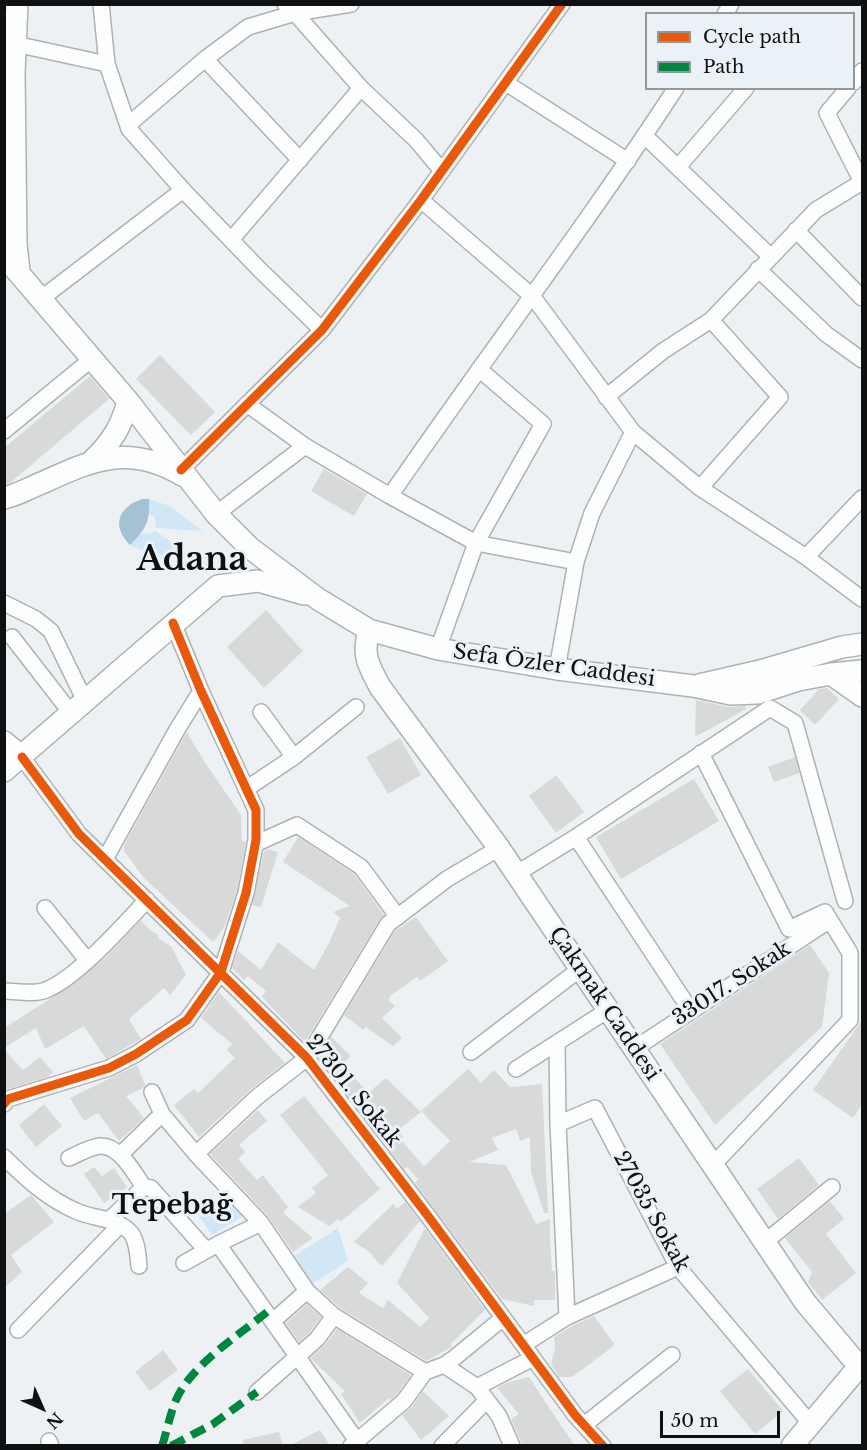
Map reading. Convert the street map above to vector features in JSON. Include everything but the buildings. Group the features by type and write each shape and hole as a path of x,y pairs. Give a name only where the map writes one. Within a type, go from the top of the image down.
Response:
{"main road":[{"path":"17,4 14,73 16,244 12,263 128,400 216,514 250,548 318,598"},
{"path":"92,461 108,446 120,428 128,400"},
{"path":"5,499 92,461 130,457 162,464 184,474"},
{"path":"4,771 218,585 258,581 318,598"},
{"name":"Sefa Özler Caddesi","path":"318,598 369,630 415,644 557,669 693,686 731,694 758,693 798,680 862,671"},
{"name":"Çakmak Caddesi","path":"369,630 364,648 380,687 499,848 805,1302 861,1367"},
{"name":"Sefa Özler Caddesi","path":"693,686 760,671 842,647 862,644"},
{"path":"831,674 862,696"},
{"path":"4,742 22,757"},
{"path":"792,1446 861,1367"}],"street":[{"path":"101,4 107,64 128,125 155,161 322,330"},
{"path":"128,125 205,59 248,27 292,7 351,4"},
{"path":"184,474 247,404 322,330 421,200 562,4"},
{"path":"292,7 362,88 416,140 442,171"},
{"path":"15,44 107,64"},
{"path":"205,59 300,160"},
{"path":"506,82 628,161"},
{"path":"231,240 362,88"},
{"path":"390,496 628,161 675,90"},
{"path":"678,167 744,90"},
{"path":"606,397 663,351 711,320 816,210 862,182 827,113 846,90"},
{"path":"645,136 770,256"},
{"path":"42,298 183,190"},
{"path":"421,200 532,297 633,432 700,488 859,590"},
{"path":"796,230 862,298"},
{"path":"758,269 826,334 862,360"},
{"path":"700,488 780,397 711,320"},
{"path":"4,431 93,358"},
{"path":"438,649 476,543 543,424 479,369"},
{"path":"247,404 305,446 476,543 576,562"},
{"path":"557,669 576,562 592,513 633,432"},
{"path":"216,514 305,446"},
{"path":"806,557 862,498"},
{"path":"4,603 36,619 51,632 78,707"},
{"path":"4,1104 8,1099 109,1068 136,1054 187,1020 221,972 246,892 255,844 256,810 201,691 173,623"},
{"path":"12,638 78,707"},
{"path":"105,859 201,691"},
{"path":"246,789 294,757 356,707"},
{"path":"516,874 576,837 770,708 795,723 845,901"},
{"path":"261,712 294,757"},
{"path":"700,753 789,929 825,912 850,953 850,1020 713,1165"},
{"name":"27301. Sokak","path":"22,757 79,834 307,1059 428,1216 523,1345 603,1446"},
{"path":"255,844 297,825 361,867 398,917"},
{"path":"576,837 691,1011"},
{"path":"196,1154 257,1097 307,1059 385,930 447,879 499,848"},
{"path":"4,991 46,990 73,973 147,900"},
{"path":"45,908 87,960"},
{"name":"33017. Sokak","path":"634,1048 830,921"},
{"path":"471,1052 580,969"},
{"path":"516,1069 608,1011"},
{"path":"557,1045 558,1124 567,1317"},
{"path":"152,1092 162,1114 261,1223 307,1291 334,1316 426,1372"},
{"name":"27035 Sokak","path":"558,1124 595,1108 678,1267 810,1423"},
{"path":"120,1155 162,1114"},
{"path":"69,1158 101,1146 109,1147 120,1155 144,1187 151,1188 212,1247 273,1321 354,1443 404,1401 426,1372 444,1365 503,1318"},
{"path":"4,1158 31,1184 76,1212 114,1223 129,1231 138,1250 140,1266"},
{"path":"18,1330 144,1187"},
{"path":"765,1242 832,1187"},
{"path":"184,1263 261,1223"},
{"path":"523,1345 567,1317 678,1267"},
{"path":"273,1321 307,1291"},
{"path":"257,1392 317,1339 334,1316"},
{"path":"585,1425 672,1355"},
{"path":"477,1387 533,1358"},
{"path":"444,1365 477,1387 499,1416 512,1446"},
{"path":"442,1446 487,1400"}],"shaded area":[{"path":"142,499 149,499 148,519 140,534 130,545 120,531 120,518 127,507"},
{"path":"149,499 170,506 203,531 156,528 155,518 149,514"},
{"path":"155,531 191,555 153,555 130,545 141,533 149,534"},
{"path":"226,1196 245,1215 212,1235 196,1212"},
{"path":"338,1228 348,1261 312,1284 294,1256"}],"marked path":[{"path":"162,1446 176,1400 192,1375 216,1352 267,1312"},
{"path":"171,1446 213,1424 257,1392"}],"cycle path":[{"path":"181,470 322,330 421,200 562,4"},
{"path":"4,1104 8,1099 109,1068 136,1054 187,1020 221,972 246,893 256,840 256,810 201,691 173,623"},
{"path":"22,757 79,834 307,1058 428,1216 575,1415 603,1446"}],"district":[{"name":"Adana","path":"192,561"},
{"name":"Tepebağ","path":"172,1206"}]}
